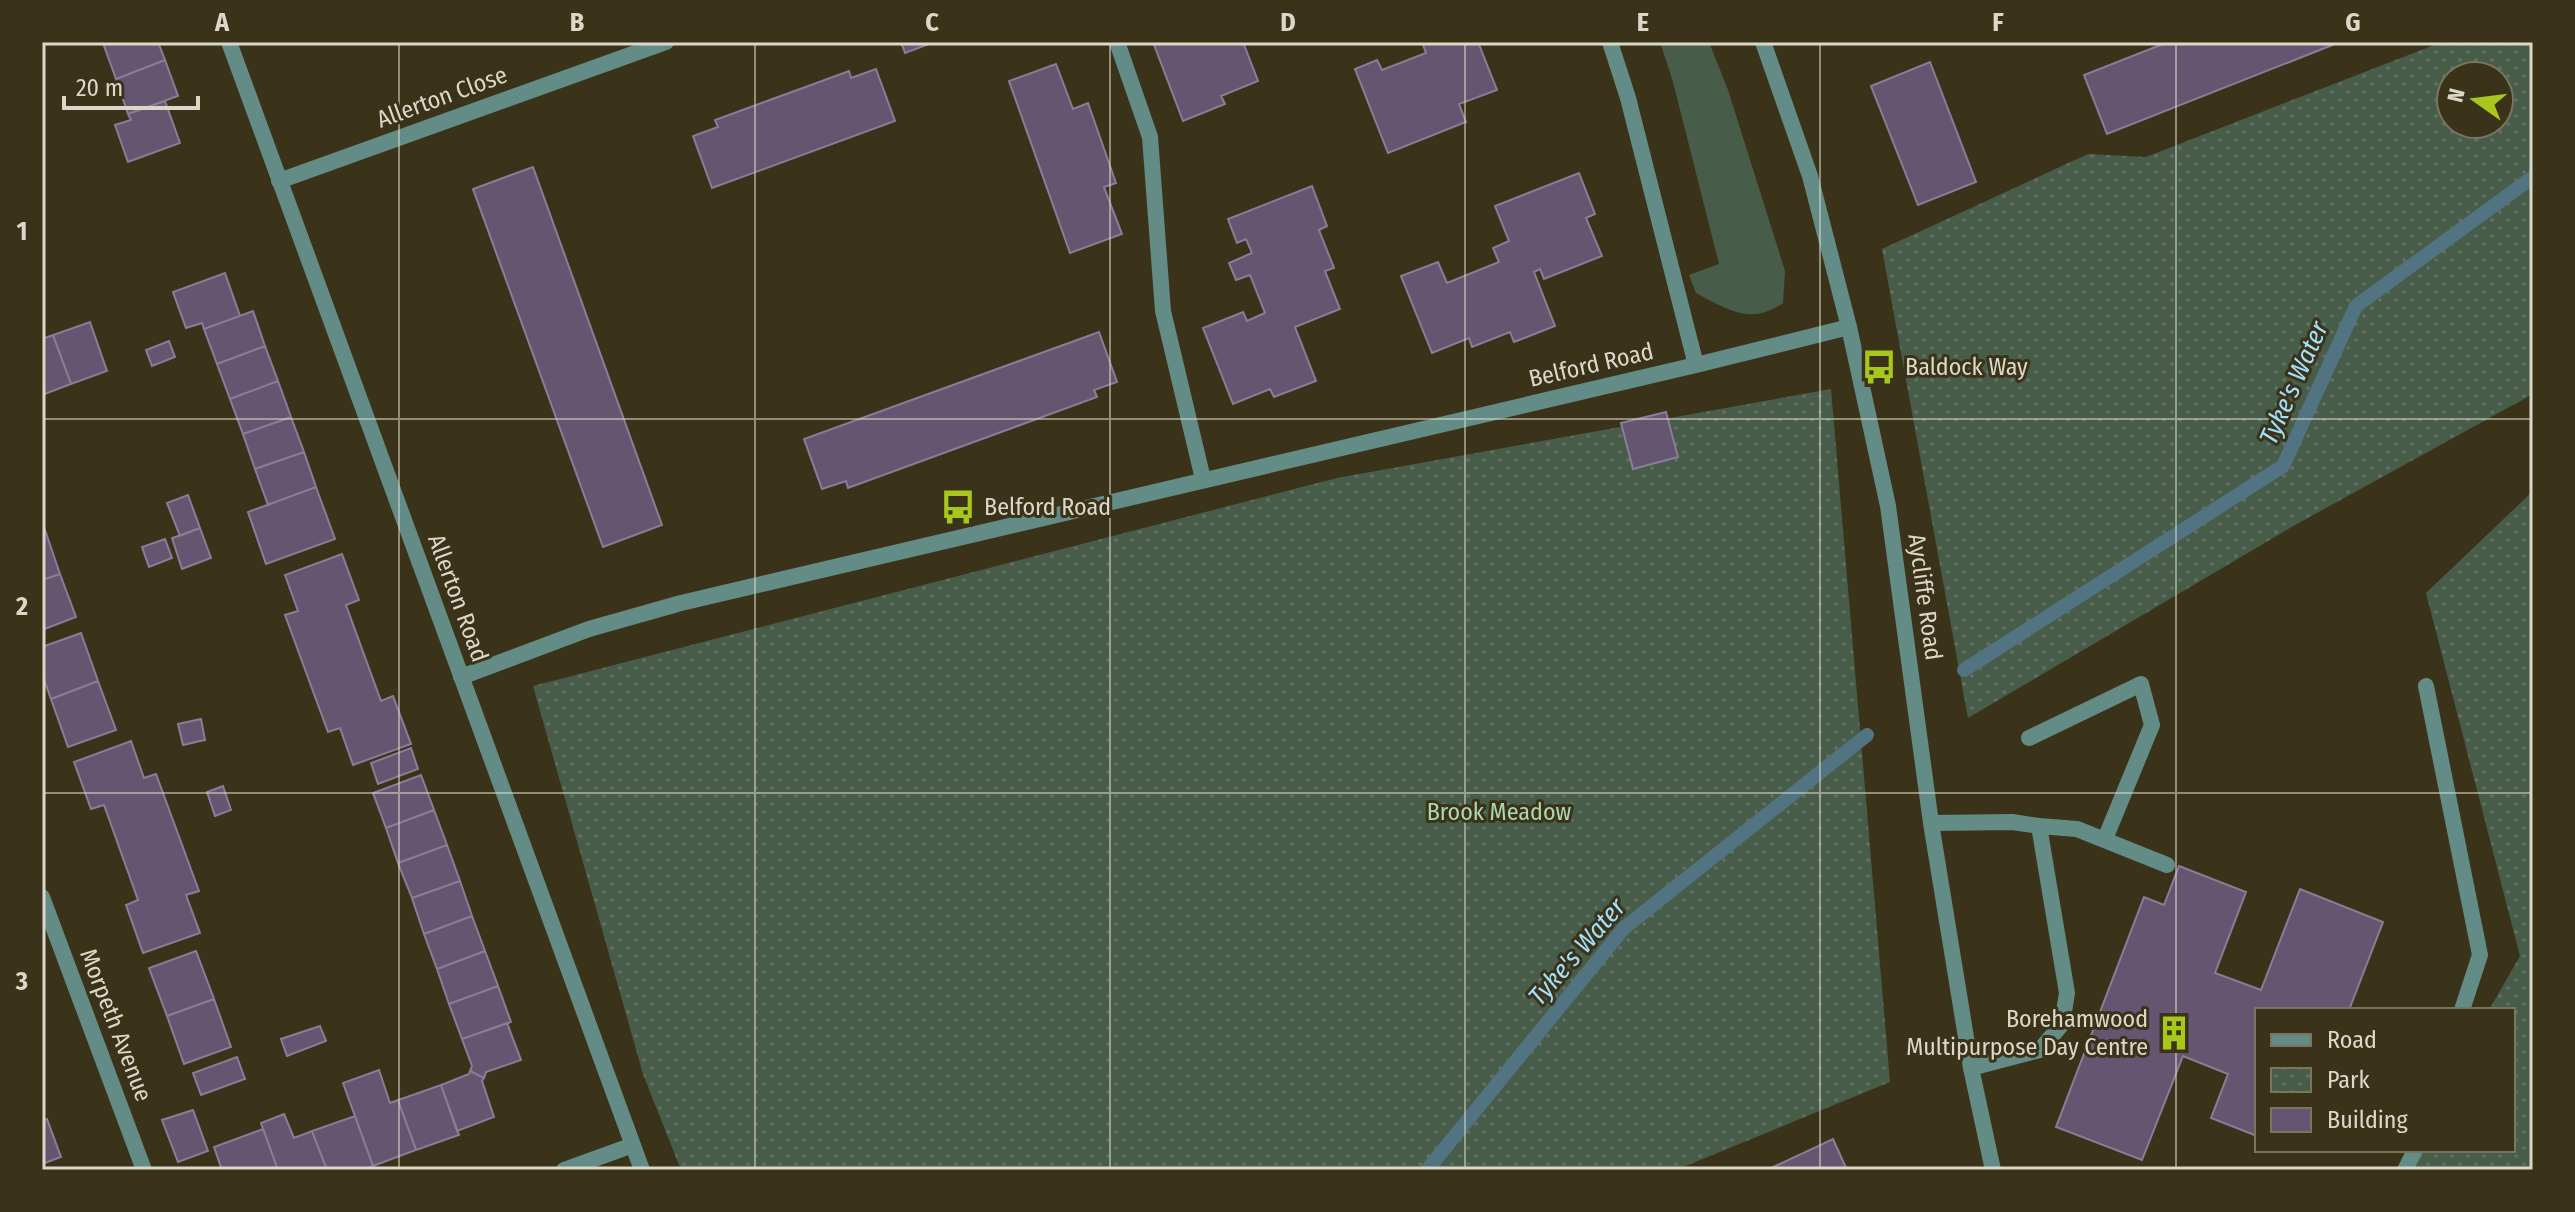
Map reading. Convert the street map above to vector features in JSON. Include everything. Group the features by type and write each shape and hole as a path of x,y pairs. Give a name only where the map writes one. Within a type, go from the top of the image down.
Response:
{"street":[{"name":"Allerton Road","path":"229,42 642,1170"},
{"name":"Allerton Close","path":"279,181 666,42"},
{"path":"1117,42 1150,137 1163,311 1203,479"},
{"path":"1610,42 1628,98 1696,365"},
{"name":"Aycliffe Road","path":"1763,42 1810,176 1849,327 1888,506 1931,823 1971,1068 1993,1170"},
{"name":"Belford Road","path":"461,677 589,629 681,603 1849,327"},
{"path":"2029,738 2141,684 2152,725 2105,839"},
{"path":"2426,686 2480,955 2463,1008"},
{"path":"1931,823 2012,822 2077,829 2167,865"},
{"path":"1971,1068 2040,1050 2062,1024 2067,993 2039,826"},
{"name":"Morpeth Avenue","path":"42,897 144,1170"},
{"path":"564,1170 633,1145"},
{"path":"2405,1170 2414,1152"}],"green space":[{"path":"1660,42 1709,42 1728,90 1785,271 1783,303 1771,310 1739,313 1696,293 1689,275 1719,264"},
{"path":"2442,42 2533,42 2533,394 2295,525 1968,718 1882,249 2088,154 2146,157"},
{"name":"Brook Meadow","path":"1831,389 1890,1082 1676,1170 681,1170 643,1074 533,686 1337,478"},
{"path":"2533,491 2533,1170 2397,1170 2408,1152 2515,1152 2515,1008 2490,1008 2520,956 2426,593"}],"building":[{"path":"158,42 165,60 116,79 103,43"},
{"path":"901,42 934,42 905,53"},
{"path":"1153,42 1243,42 1258,81 1221,96 1225,104 1183,121"},
{"path":"1422,42 1478,42 1497,90 1459,104 1466,122 1388,153 1355,69 1377,60 1382,70 1426,53"},
{"path":"2168,42 2340,42 2107,134 2084,75"},
{"path":"165,60 178,96 128,114 116,79"},
{"path":"1930,62 1976,182 1918,205 1871,86"},
{"path":"1056,64 1073,109 1088,103 1116,183 1104,187 1122,234 1070,253 1009,81"},
{"path":"876,69 895,121 712,188 693,136 718,127 715,120 849,71 851,78"},
{"path":"165,101 180,143 128,162 115,125 131,120 128,114"},
{"path":"533,167 662,525 603,547 473,189"},
{"path":"1579,173 1595,214 1586,218 1602,256 1544,279 1540,269 1534,272 1555,326 1514,342 1510,332 1472,347 1469,338 1432,353 1401,276 1438,262 1447,283 1499,262 1493,248 1509,241 1495,206"},
{"path":"1312,186 1327,226 1319,230 1334,268 1325,271 1340,309 1295,327 1316,381 1274,397 1270,389 1233,404 1203,328 1243,312 1247,321 1265,313 1250,275 1236,280 1229,263 1252,253 1246,239 1237,243 1228,219"},
{"path":"225,273 240,316 204,329 202,323 186,328 173,292"},
{"path":"253,311 265,346 217,364 204,329"},
{"path":"90,322 107,371 71,384 53,335"},
{"path":"1099,332 1117,382 1094,390 1097,397 848,488 846,481 822,489 804,439"},
{"path":"53,335 71,384 42,395 42,339"},
{"path":"169,341 175,357 152,366 146,350"},
{"path":"265,346 278,381 230,399 217,364"},
{"path":"278,381 291,417 243,434 230,399"},
{"path":"1666,412 1678,457 1633,469 1621,423"},
{"path":"291,417 304,452 255,469 243,434"},
{"path":"304,452 316,487 268,505 255,469"},
{"path":"316,487 335,539 266,564 248,512"},
{"path":"188,495 200,528 180,536 167,503"},
{"path":"200,528 211,558 182,569 172,538"},
{"path":"45,530 60,574 42,580 42,531"},
{"path":"165,539 172,558 149,567 142,547"},
{"path":"342,554 359,600 346,605 381,701 393,696 411,744 353,765 340,728 328,732 285,615 298,611 285,575"},
{"path":"60,574 76,617 42,630 42,580"},
{"path":"81,633 98,681 51,699 42,674 42,647"},
{"path":"98,681 116,730 68,747 51,699"},
{"path":"201,719 205,740 183,745 178,724"},
{"path":"131,741 144,778 156,774 199,891 186,895 200,933 143,953 126,905 138,900 104,805 91,809 74,762"},
{"path":"411,748 418,769 378,784 371,763"},
{"path":"421,775 434,810 386,828 373,793"},
{"path":"223,786 231,810 215,816 207,792"},
{"path":"434,810 447,845 398,863 386,828"},
{"path":"447,845 460,881 412,898 398,863"},
{"name":"Borehamwood Multipurpose Day Centre","path":"2179,866 2246,892 2215,973 2261,990 2300,889 2383,922 2350,1008 2255,1008 2255,1135 2211,1118 2228,1074 2183,1056 2142,1160 2056,1127 2144,897 2164,905"},
{"path":"460,881 472,916 424,934 412,898"},
{"path":"472,916 485,951 437,969 424,934"},
{"path":"196,951 214,999 167,1016 149,968"},
{"path":"485,951 498,986 449,1004 437,969"},
{"path":"498,986 511,1022 462,1039 449,1004"},
{"path":"214,999 231,1047 184,1064 167,1016"},
{"path":"507,1023 521,1060 486,1072 484,1078 470,1071 472,1066 462,1039"},
{"path":"320,1026 326,1041 287,1056 281,1039"},
{"path":"237,1057 245,1079 201,1095 193,1073"},
{"path":"379,1070 390,1103 398,1100 416,1150 373,1166 343,1083"},
{"path":"470,1071 484,1078 482,1081 494,1117 457,1131 441,1085"},
{"path":"441,1085 459,1135 416,1150 398,1100"},
{"path":"193,1110 208,1151 178,1162 162,1120"},
{"path":"284,1114 294,1138 312,1131 327,1170 278,1170 261,1123"},
{"path":"355,1116 373,1166 362,1170 327,1170 312,1131"},
{"path":"47,1119 61,1157 42,1164 42,1121"},
{"path":"263,1129 278,1170 222,1170 214,1147"},
{"path":"1833,1139 1847,1170 1767,1170"}],"waterway":[{"name":"Tyke's Water","path":"1964,670 2283,466 2356,306 2533,177"},
{"name":"Tyke's Water","path":"1427,1170 1624,928 1867,735"}],"place":[{"name":"Baldock Way","path":"1879,367"},
{"name":"Belford Road","path":"958,507"},
{"name":"Borehamwood Multipurpose Day Centre","path":"2174,1033"}]}
